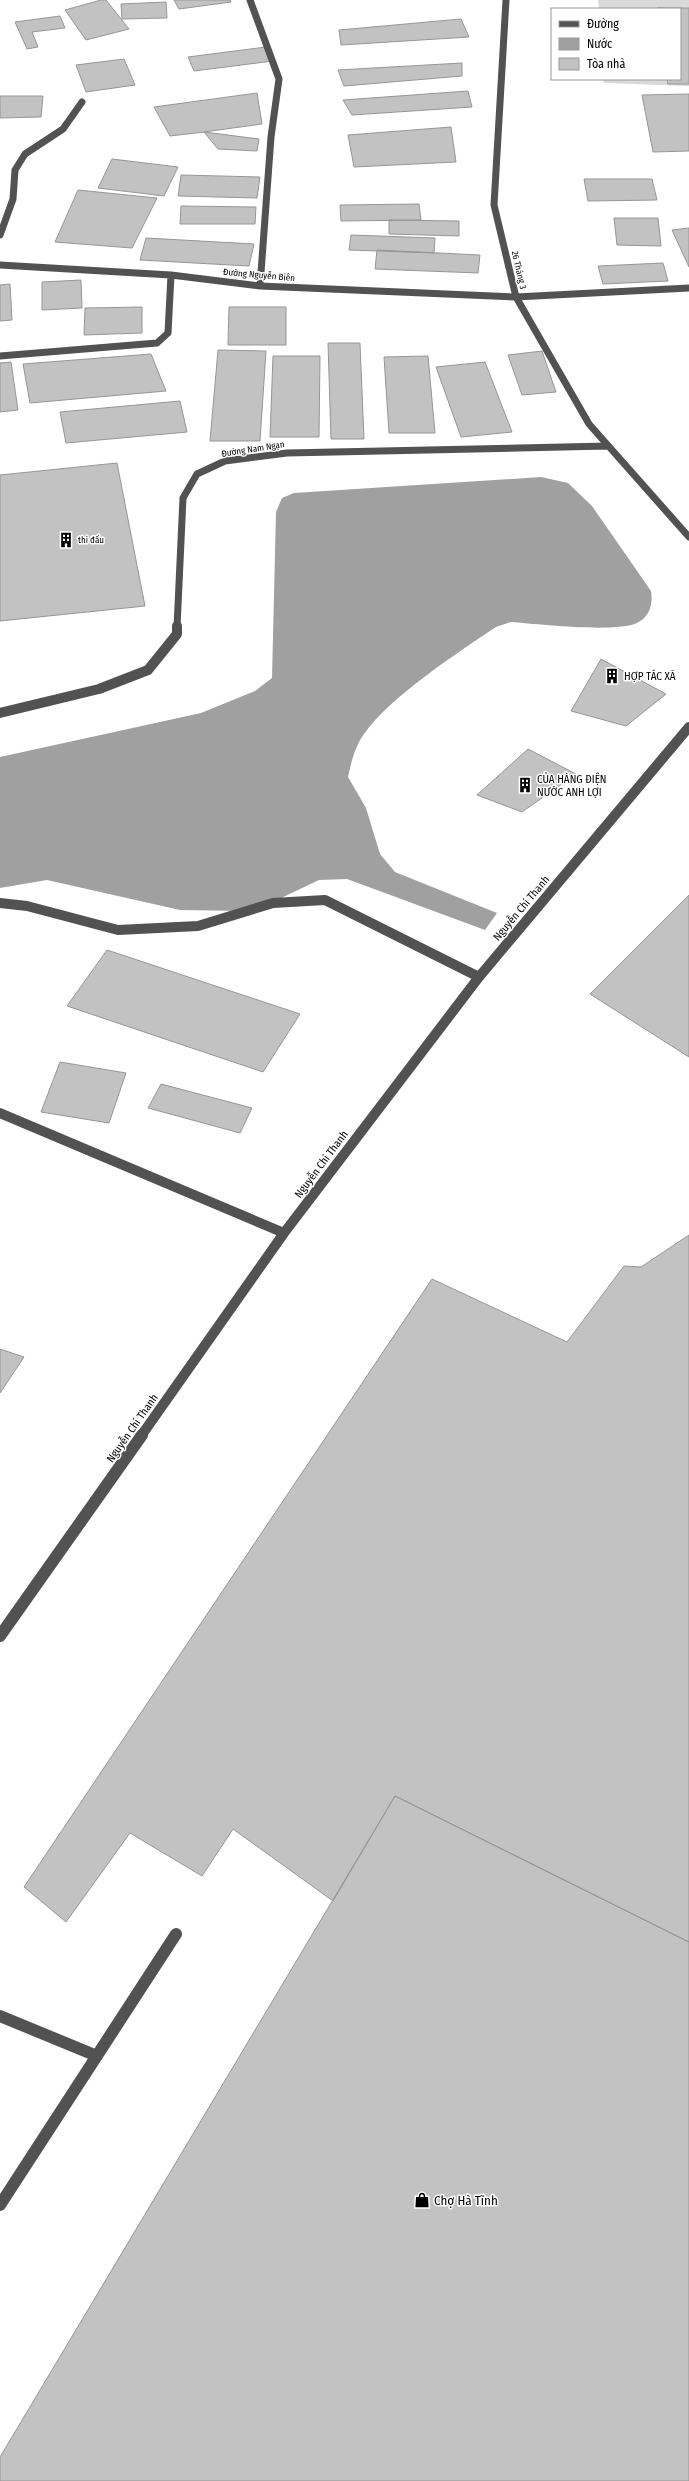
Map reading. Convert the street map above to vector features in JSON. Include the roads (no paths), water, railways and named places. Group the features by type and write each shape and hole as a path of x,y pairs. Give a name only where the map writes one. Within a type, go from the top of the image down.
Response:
{"street":[{"path":"250,0 278,79 271,137 260,286"},
{"name":"26 Tháng 3","path":"506,0 494,205 516,297 589,424 689,537"},
{"path":"0,235 12,198 15,170 26,154 63,129 82,102"},
{"name":"Đường Nguyễn Biên","path":"0,265 171,275 260,286 516,297 689,288"},
{"path":"0,356 158,343 168,333 171,275"},
{"name":"Đường Nam Ngạn","path":"0,713 99,689 148,670 177,634 183,498 198,474 225,461 288,453 608,446"},
{"name":"Nguyễn Chí Thanh","path":"0,1636 284,1233 479,977 689,727"},
{"path":"0,903 27,906 118,930 198,926 273,903 325,900 479,977"},
{"path":"0,1113 284,1233"},
{"path":"0,2205 176,1934"},
{"path":"0,2016 97,2056"}],"water":[{"path":"541,477 568,483 592,506 651,591 651,605 648,614 637,623 626,626 595,628 511,622 496,627 425,676 390,705 364,734 358,744 348,777 366,808 380,854 395,872 497,913 485,930 347,879 319,880 277,900 243,911 180,910 47,880 0,888 0,757 201,713 255,691 272,678 276,512 282,498 294,493"}],"place":[{"name":"thi đấu","path":"66,540"},
{"name":"HỢP TÁC XÃ","path":"612,676"},
{"name":"CỦA HÀNG ĐIỆN NƯỚC ANH LỢI","path":"525,785"},
{"name":"Chợ Hà Tĩnh","path":"422,2200"}]}
